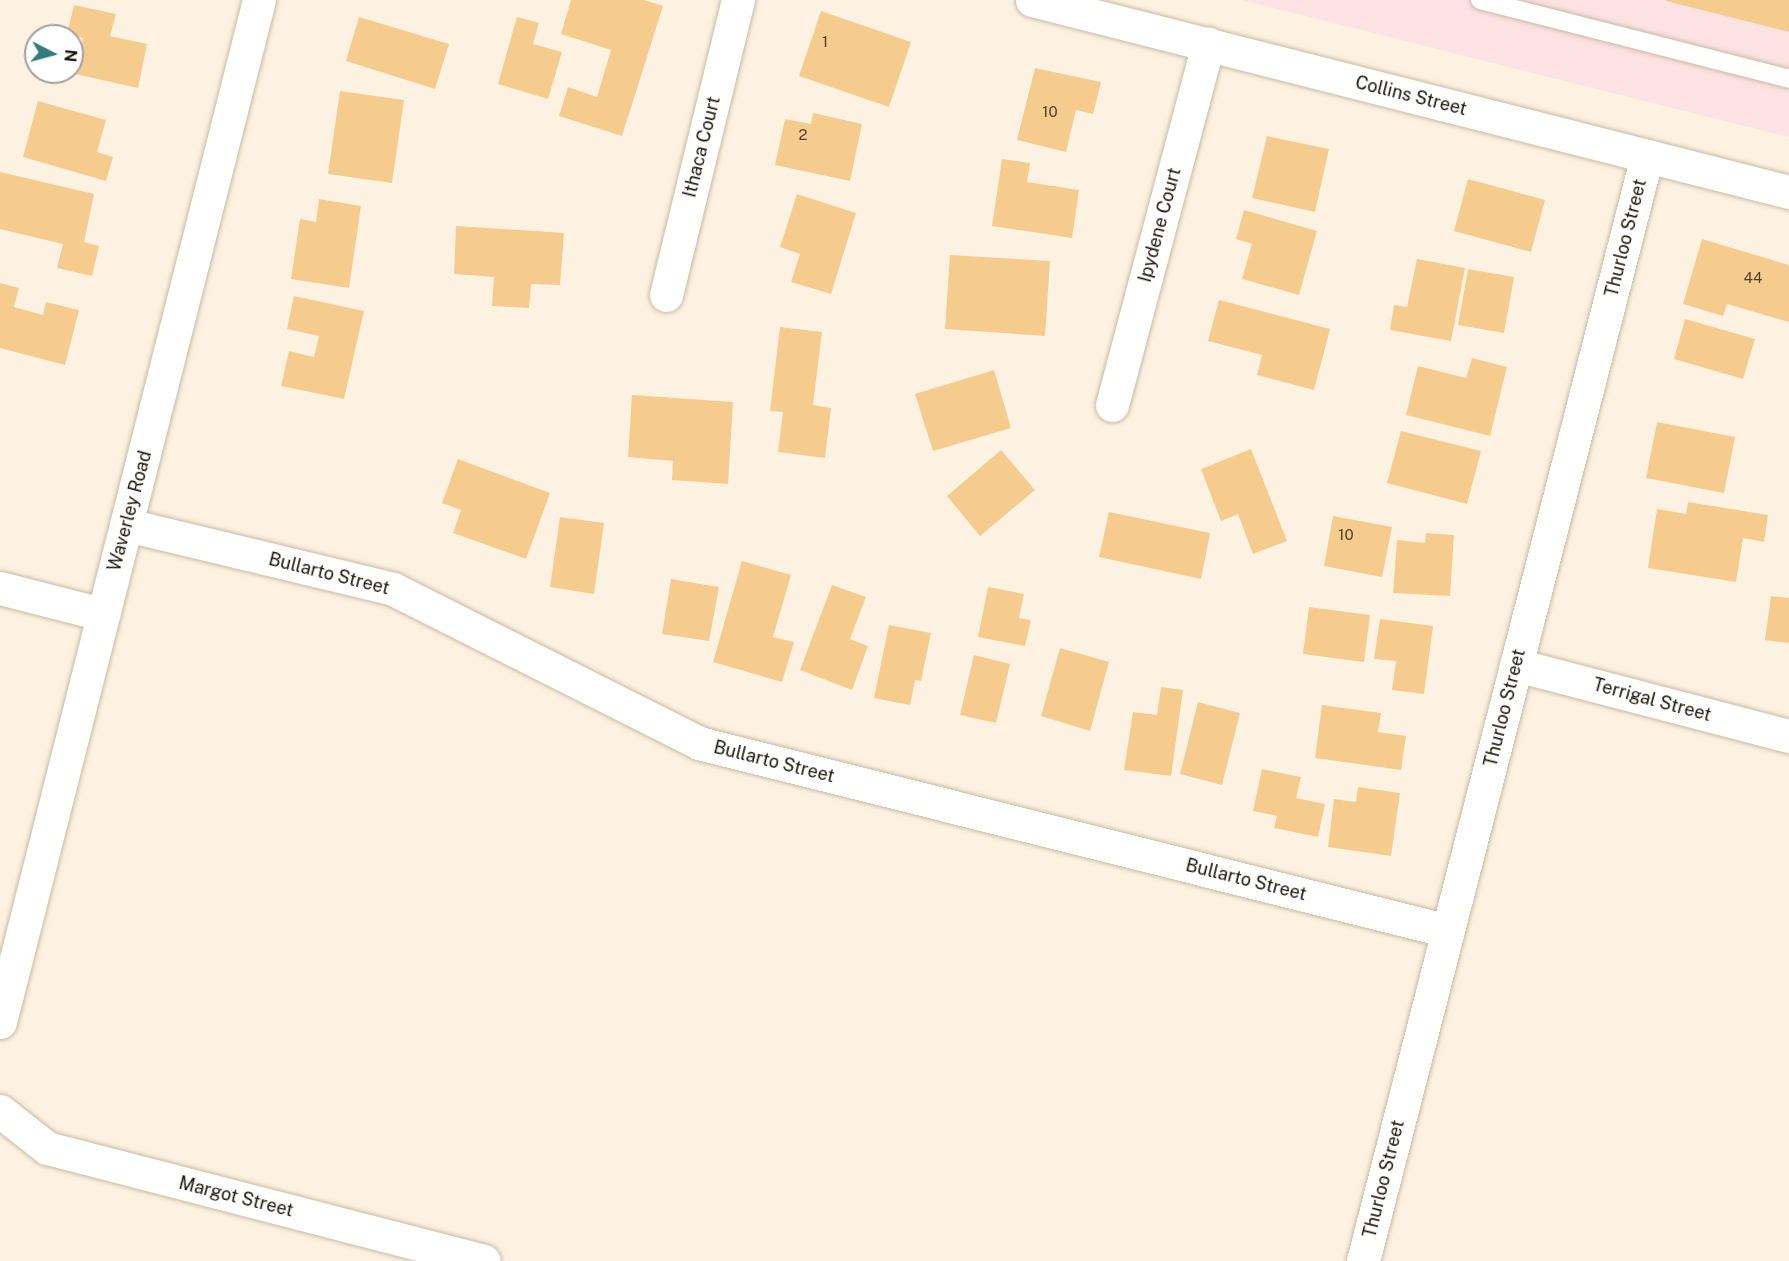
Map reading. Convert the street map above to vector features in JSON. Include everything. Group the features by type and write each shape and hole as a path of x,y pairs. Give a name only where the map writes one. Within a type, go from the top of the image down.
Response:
{"street":[{"name":"Waverley Road","path":"0,1022 259,0"},
{"name":"Ithaca Court","path":"666,295 738,0"},
{"name":"Collins Street","path":"1032,0 1789,192"},
{"name":"Ipydene Court","path":"1112,405 1208,44"},
{"name":"Thurloo Street","path":"1363,1261 1647,156"},
{"name":"Bullarto Street","path":"127,525 393,589 699,743 1448,931"},
{"path":"0,588 102,614"},
{"name":"Terrigal Street","path":"1516,665 1789,736"},
{"name":"Margot Street","path":"0,1111 47,1148 475,1260"}],"lane":[{"path":"1480,0 1789,79"}],"shaded area":[{"path":"1242,0 1789,0 1789,137"}],"building":[{"path":"571,0 644,0 663,6 622,136 559,116 568,87 597,97 611,50 561,34"},
{"path":"1789,0 1789,32 1666,1"},
{"path":"74,5 116,14 110,36 147,44 138,88 84,76 84,24 70,24"},
{"path":"821,11 911,42 889,107 799,76"},
{"path":"359,17 449,44 435,89 346,61"},
{"path":"517,17 539,23 533,44 562,52 548,99 498,84"},
{"path":"1035,68 1101,82 1093,114 1076,110 1066,152 1017,140"},
{"path":"340,91 404,100 392,183 328,174"},
{"path":"38,101 106,120 97,152 113,157 106,181 23,157"},
{"path":"813,113 862,124 850,181 775,165 785,119 811,124"},
{"path":"1267,136 1329,149 1315,212 1252,198"},
{"path":"1002,159 1030,163 1027,182 1079,190 1072,238 992,226"},
{"path":"0,172 94,194 84,242 99,246 92,276 57,268 63,244 0,229"},
{"path":"1468,179 1545,200 1531,252 1454,231"},
{"path":"797,194 856,213 831,294 791,282 800,254 780,247"},
{"path":"319,199 361,206 349,288 291,279 300,219 316,222"},
{"path":"1244,210 1317,231 1299,295 1242,279 1252,244 1236,239"},
{"path":"456,226 564,233 560,285 531,284 529,308 492,306 494,277 454,274"},
{"path":"1702,239 1789,265 1789,322 1727,304 1723,316 1683,304"},
{"path":"950,255 1050,261 1045,336 945,329"},
{"path":"1417,259 1465,268 1451,341 1390,330 1394,305 1407,307"},
{"path":"1468,269 1514,277 1504,333 1458,325"},
{"path":"0,283 19,288 14,307 43,315 46,302 79,310 65,365 0,348"},
{"path":"294,296 364,311 344,399 281,386 289,351 314,357 319,336 287,329"},
{"path":"1219,300 1330,329 1314,390 1257,375 1262,355 1208,341"},
{"path":"1685,319 1755,339 1743,379 1674,359"},
{"path":"780,327 822,332 813,405 831,408 825,458 778,452 783,412 770,411"},
{"path":"1472,358 1507,367 1490,436 1406,415 1418,366 1466,378"},
{"path":"994,370 1011,428 933,451 915,394"},
{"path":"632,395 733,402 728,484 672,480 673,461 628,457"},
{"path":"1657,422 1735,437 1724,493 1646,478"},
{"path":"1401,431 1481,451 1467,504 1387,483"},
{"path":"1251,449 1287,541 1253,554 1238,514 1221,521 1201,469"},
{"path":"1001,450 1035,490 980,536 947,496"},
{"path":"458,459 550,493 526,559 453,533 461,510 442,503"},
{"path":"1688,502 1768,515 1764,542 1743,538 1736,582 1648,568 1657,509 1686,514"},
{"path":"1109,512 1210,533 1201,579 1099,557"},
{"path":"1333,516 1392,527 1382,577 1324,566"},
{"path":"560,517 604,523 594,594 550,587"},
{"path":"1426,533 1454,535 1450,596 1393,593 1397,540 1425,543"},
{"path":"742,561 791,575 773,637 794,642 782,682 713,662"},
{"path":"671,579 719,587 709,641 662,634"},
{"path":"832,585 866,597 850,639 868,646 852,690 800,670"},
{"path":"988,587 1024,594 1019,618 1031,620 1025,646 978,637"},
{"path":"1771,596 1789,598 1789,643 1765,640"},
{"path":"1309,607 1370,615 1364,662 1303,654"},
{"path":"1380,619 1433,626 1424,694 1392,690 1396,661 1374,659"},
{"path":"889,625 931,633 921,681 915,680 910,705 874,698"},
{"path":"1060,648 1109,662 1090,731 1041,716"},
{"path":"974,655 1010,664 996,723 960,715"},
{"path":"1161,687 1183,690 1171,776 1124,770 1133,712 1157,715"},
{"path":"1198,702 1240,713 1222,785 1180,774"},
{"path":"1322,705 1381,713 1378,732 1406,736 1401,770 1315,758"},
{"path":"1262,769 1301,777 1296,798 1325,804 1318,837 1274,828 1277,816 1253,811"},
{"path":"1358,787 1400,793 1391,856 1328,847 1334,799 1356,802"}]}
